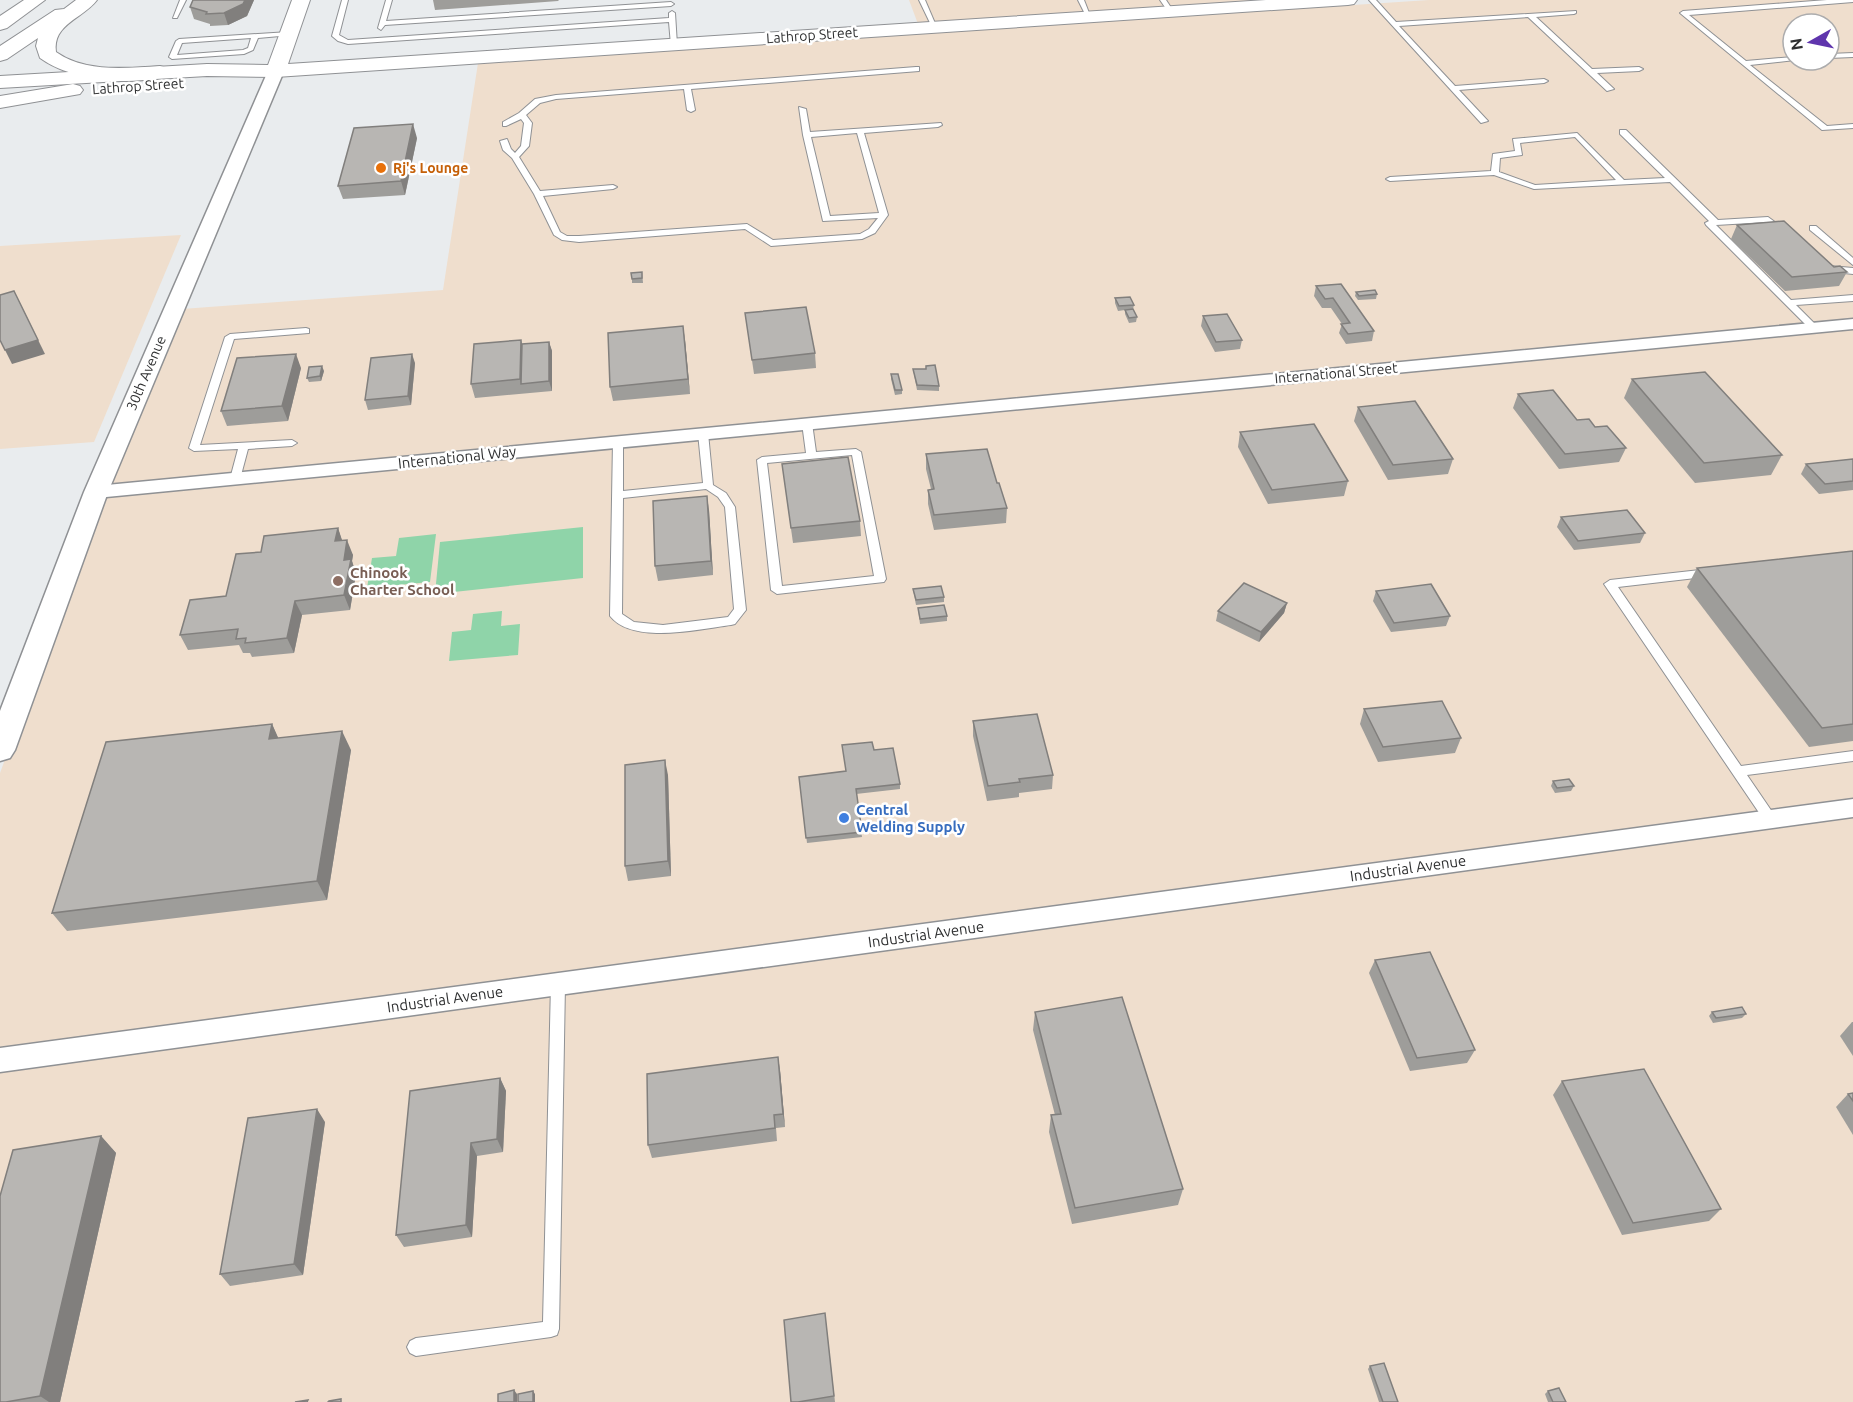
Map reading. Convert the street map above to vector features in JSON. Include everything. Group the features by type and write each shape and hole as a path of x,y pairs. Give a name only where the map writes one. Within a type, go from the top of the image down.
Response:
{"main road":[{"path":"0,19 30,0"},
{"path":"0,24 36,0"},
{"path":"0,55 81,0"},
{"path":"87,0 56,26 46,42 47,54 68,66 90,71 160,72"},
{"name":"30th Avenue","path":"276,71 301,0"},
{"name":"Lathrop Street","path":"0,82 228,69 276,71 1089,17 1167,6 1348,0"},
{"name":"Lathrop Street","path":"0,95 239,79 276,71"},
{"path":"0,102 73,90"}],"street":[{"name":"30th Avenue","path":"0,750 96,492 276,71"},
{"name":"International Street","path":"813,422 1853,324"},
{"name":"International Way","path":"96,492 813,422"},
{"name":"Industrial Avenue","path":"0,1060 1853,808"}],"lane":[{"path":"175,17 183,0"},
{"path":"345,0 335,36 348,42 672,20"},
{"path":"378,39 389,0"},
{"path":"922,0 935,27"},
{"path":"1081,0 1089,17"},
{"path":"1372,0 1484,121"},
{"path":"1757,0 1766,7"},
{"path":"1853,0 1683,13 1825,128 1853,126"},
{"path":"383,23 671,2 674,45"},
{"path":"1394,24 1574,12"},
{"path":"1530,15 1610,89"},
{"path":"255,36 251,49 244,52 172,57 179,41 255,36 289,34"},
{"path":"1744,63 1781,60"},
{"path":"506,124 522,115 538,101 548,98 916,69"},
{"path":"1592,71 1639,69"},
{"path":"1453,88 1544,81"},
{"path":"687,87 691,110"},
{"path":"802,109 826,219 884,215"},
{"path":"515,157 525,146 528,123 522,115"},
{"path":"807,135 938,124"},
{"path":"860,131 884,215"},
{"path":"1623,132 1716,223"},
{"path":"1495,173 1496,156 1519,153 1516,141 1577,135 1622,182"},
{"path":"504,141 507,150 515,157 538,194 557,233 565,238 579,239 747,226 771,243 794,242 862,236 872,231 884,215"},
{"path":"1390,179 1495,173 1534,187 1670,180"},
{"path":"538,194 613,188"},
{"path":"1795,241 1768,219 1709,224 1813,327"},
{"path":"1813,228 1853,262"},
{"path":"1821,262 1830,270 1853,271"},
{"path":"1789,303 1853,298"},
{"path":"292,443 194,448 230,337 306,331"},
{"path":"811,456 813,422"},
{"path":"704,433 708,486"},
{"path":"617,495 708,486 722,495 730,507 740,610 731,621 663,629 632,626 616,616 617,495 618,441"},
{"path":"235,479 244,446"},
{"path":"856,452 880,579 777,590 762,460 811,456 856,452"},
{"path":"1725,571 1610,584 1771,819"},
{"path":"1738,771 1853,756"},
{"path":"416,1347 551,1329 558,984"}],"shaded area":[{"path":"909,0 1261,0 918,24"},
{"path":"1429,0 1853,0 1853,1402 0,1402 0,773 82,551 182,309 443,290 478,63"},
{"path":"181,235 94,442 0,449 0,246"}],"green space":[{"path":"583,527 583,578 435,594 440,542"},
{"path":"436,534 430,582 367,588 372,558 396,556 399,538"},
{"path":"502,611 501,626 520,624 518,655 449,661 452,632 471,630 473,614"}],"building":[{"path":"193,0 245,0 243,4 224,13 206,14 207,12 190,7"},
{"name":"Rj's Lounge","path":"413,124 401,181 338,186 354,128"},
{"path":"1784,221 1834,267 1840,266 1847,272 1792,277 1737,225"},
{"path":"642,272 642,278 632,279 631,273"},
{"path":"1341,284 1374,331 1348,334 1341,324 1350,323 1333,298 1325,299 1316,286"},
{"path":"1375,290 1377,294 1359,296 1356,292"},
{"path":"14,291 38,340 5,350 0,340 0,295"},
{"path":"1130,297 1134,305 1119,306 1115,298"},
{"path":"806,307 815,353 752,360 745,313"},
{"path":"1133,309 1137,317 1129,318 1125,310"},
{"path":"1227,314 1242,340 1216,342 1203,316"},
{"path":"683,326 688,379 610,387 608,333"},
{"path":"521,340 520,379 471,384 474,344"},
{"path":"549,342 549,381 521,384 522,344"},
{"path":"296,354 282,406 221,411 237,358"},
{"path":"412,354 408,396 365,400 371,358"},
{"path":"935,365 939,386 917,385 913,369 926,369 926,366"},
{"path":"322,366 320,376 307,378 309,367"},
{"path":"1705,372 1782,455 1704,463 1632,379"},
{"path":"891,374 898,374 902,390 895,390"},
{"path":"1553,390 1577,420 1589,419 1595,427 1607,426 1626,448 1565,454 1518,394"},
{"path":"1415,401 1453,459 1393,465 1358,407"},
{"path":"1314,424 1348,481 1272,490 1240,432"},
{"path":"987,449 1007,508 934,515 928,490 934,489 926,454"},
{"path":"848,457 860,521 791,528 782,464"},
{"path":"1853,459 1853,481 1825,484 1806,464"},
{"path":"707,496 711,561 655,566 653,501"},
{"path":"1627,510 1645,533 1578,541 1561,517"},
{"name":"Chinook Charter School","path":"338,528 335,541 347,540 344,560 351,559 344,595 295,601 287,638 245,643 246,638 236,639 238,629 180,635 190,600 226,596 236,554 261,552 264,536"},
{"path":"1853,551 1853,724 1822,728 1697,568"},
{"path":"1244,583 1287,603 1261,632 1218,611"},
{"path":"1431,584 1450,616 1394,623 1376,591"},
{"path":"941,586 944,597 916,600 913,589"},
{"path":"944,605 947,616 920,619 918,608"},
{"path":"1442,701 1461,738 1383,747 1364,709"},
{"path":"1037,714 1053,775 988,786 973,721"},
{"path":"272,724 269,739 342,731 317,881 52,913 106,742"},
{"path":"872,742 874,750 893,748 900,784 856,789 862,832 806,838 799,777 846,771 842,745"},
{"path":"665,760 668,861 625,866 625,765"},
{"path":"1569,779 1574,786 1557,788 1553,781"},
{"path":"1430,952 1475,1050 1417,1058 1375,960"},
{"path":"1122,997 1183,1189 1075,1208 1051,1115 1061,1114 1035,1012"},
{"path":"1742,1007 1746,1014 1716,1018 1712,1012"},
{"path":"778,1057 783,1114 774,1115 775,1128 648,1145 647,1074"},
{"path":"1644,1069 1721,1209 1633,1223 1562,1081"},
{"path":"500,1078 497,1139 471,1143 466,1225 396,1235 410,1091"},
{"path":"317,1109 294,1264 220,1274 248,1118"},
{"path":"101,1136 40,1396 0,1402 0,1196 13,1150"},
{"path":"825,1313 834,1396 791,1402 784,1320"},
{"path":"1384,1363 1398,1402 1383,1402 1370,1366"},
{"path":"1559,1388 1566,1402 1553,1402 1548,1391"},
{"path":"514,1390 514,1402 498,1402 498,1394"},
{"path":"533,1391 533,1402 518,1402 518,1394"},
{"path":"341,1399 341,1402 328,1402 329,1401"}],"place":[{"name":"Rj's Lounge","path":"381,168"},
{"name":"Chinook Charter School","path":"338,581"},
{"name":"Central Welding Supply","path":"844,818"}]}
